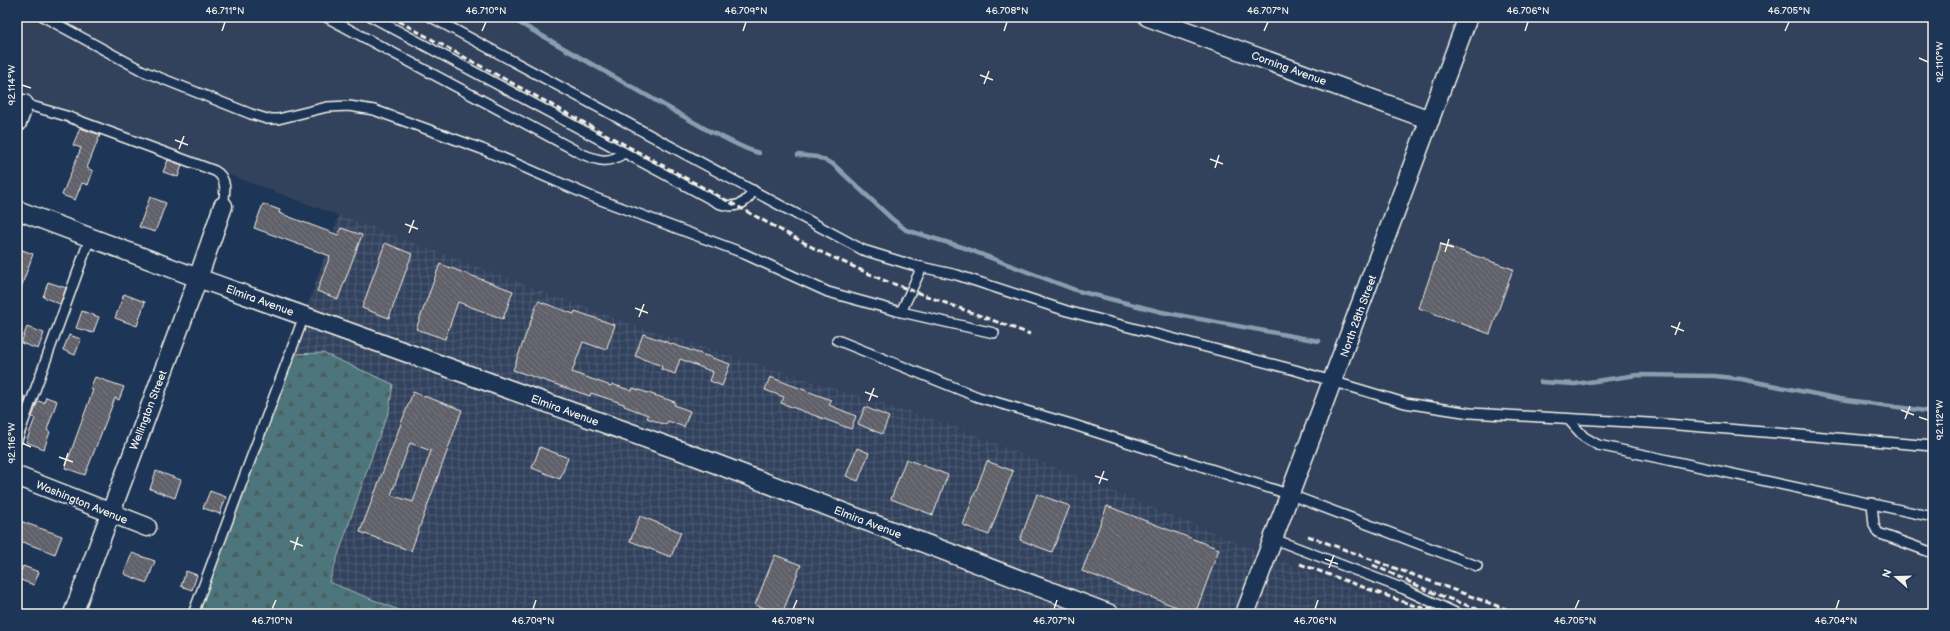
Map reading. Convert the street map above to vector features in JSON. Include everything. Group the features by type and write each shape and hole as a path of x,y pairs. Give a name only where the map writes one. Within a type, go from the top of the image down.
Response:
{"street":[{"name":"Corning Avenue","path":"1148,17 1430,120"},
{"name":"North 28th Street","path":"1246,614 1468,17"},
{"path":"17,123 20,103"},
{"name":"Wellington Street","path":"73,614 109,513 198,278 223,206"},
{"name":"Elmira Avenue","path":"17,210 198,278 698,457 1110,614"},
{"name":"Washington Avenue","path":"17,476 147,528"}],"lane":[{"path":"44,17 143,71 251,114 267,119 278,119 317,109 342,105 374,110 482,149 590,196 738,251 828,292 901,312 994,333"},
{"path":"326,17 582,154 598,161 608,161 624,153"},
{"path":"372,17 624,153 724,205 732,207 740,204 747,200 753,190"},
{"path":"432,17 584,101 863,250 922,267 957,275 1068,311 1295,370 1405,403 1443,410 1470,413 1666,424 1933,446"},
{"path":"20,103 61,114 218,173 222,177 225,186 223,206"},
{"path":"17,440 90,238"},
{"path":"901,312 922,267"},
{"path":"193,614 304,316"},
{"path":"838,340 978,397 1071,424 1290,495 1477,566"},
{"path":"1568,418 1584,437 1598,446 1933,517"},
{"path":"1872,503 1874,525 1878,533 1933,552"},
{"path":"1274,539 1398,587 1458,614"}],"shaded area":[{"path":"17,17 1933,17 1933,614 1413,614 951,425 628,323 17,96"},
{"path":"339,215 628,323 951,425 1413,614 409,614 329,583 376,444 389,411 291,354"}],"green space":[{"path":"323,353 393,384 389,411 376,444 329,582 409,614 198,614 291,354"}],"building":[{"path":"80,128 100,135 87,168 93,171 88,185 82,183 75,200 62,195 81,148 73,145"},
{"path":"168,160 182,165 178,177 163,172"},
{"path":"150,197 166,203 155,232 139,227"},
{"path":"263,204 280,210 279,213 338,235 341,228 362,235 338,299 317,291 330,256 254,228"},
{"path":"385,243 412,254 389,318 362,308"},
{"path":"1441,244 1513,269 1490,334 1419,308"},
{"path":"17,248 33,254 18,296 17,295"},
{"path":"440,264 513,291 503,319 458,302 445,339 416,329"},
{"path":"48,282 66,288 60,304 43,297"},
{"path":"124,294 145,302 137,326 115,318"},
{"path":"538,301 574,314 575,311 615,325 606,350 583,342 572,372 611,386 612,384 632,391 633,388 675,402 674,405 690,411 684,427 668,421 666,425 647,418 648,415 624,406 624,404 591,393 590,396 513,370"},
{"path":"82,311 99,317 93,333 76,328"},
{"path":"27,327 44,333 38,349 21,343"},
{"path":"643,334 730,364 722,386 710,381 713,372 680,359 675,374 661,369 662,366 635,356"},
{"path":"69,335 81,339 75,355 63,350"},
{"path":"95,377 124,387 119,400 115,398 85,475 65,468 93,390 90,389"},
{"path":"770,377 831,400 829,405 856,416 851,429 781,403 784,397 765,390"},
{"path":"413,392 462,410 411,551 360,532","holes":["410,443 431,451 413,502 391,495"]},
{"path":"17,393 26,397 21,412 17,411"},
{"path":"46,397 57,401 47,430 50,432 44,449 26,442 35,418 32,417 38,401 44,403"},
{"path":"865,407 889,417 882,434 858,424"},
{"path":"540,447 568,458 560,479 532,468"},
{"path":"857,448 869,453 858,481 846,476"},
{"path":"906,459 948,475 933,515 891,499"},
{"path":"987,461 1013,471 989,535 963,525"},
{"path":"156,471 181,480 175,498 150,489"},
{"path":"210,491 226,497 220,514 203,508"},
{"path":"1037,494 1070,506 1052,552 1020,540"},
{"path":"1107,506 1219,549 1195,614 1082,571"},
{"path":"640,516 681,532 671,557 630,541"},
{"path":"17,520 62,536 55,554 17,540"},
{"path":"132,553 155,561 147,583 124,574"},
{"path":"775,555 801,565 782,614 755,605"},
{"path":"23,566 39,572 34,585 18,579"},
{"path":"186,571 197,575 192,590 181,586"}],"waterway":[{"path":"509,17 711,132 759,153"},
{"path":"798,155 817,157 833,164 906,230 962,247 1078,291 1162,312 1319,341"},
{"path":"1541,382 1575,384 1637,375 1715,376 1741,379 1840,399 1933,412"}],"railway":[{"path":"391,17 821,252 883,280 1030,334"},
{"path":"1308,536 1519,614"},
{"path":"1300,564 1412,605 1448,614"},
{"path":"1373,565 1434,593 1490,614"}]}
